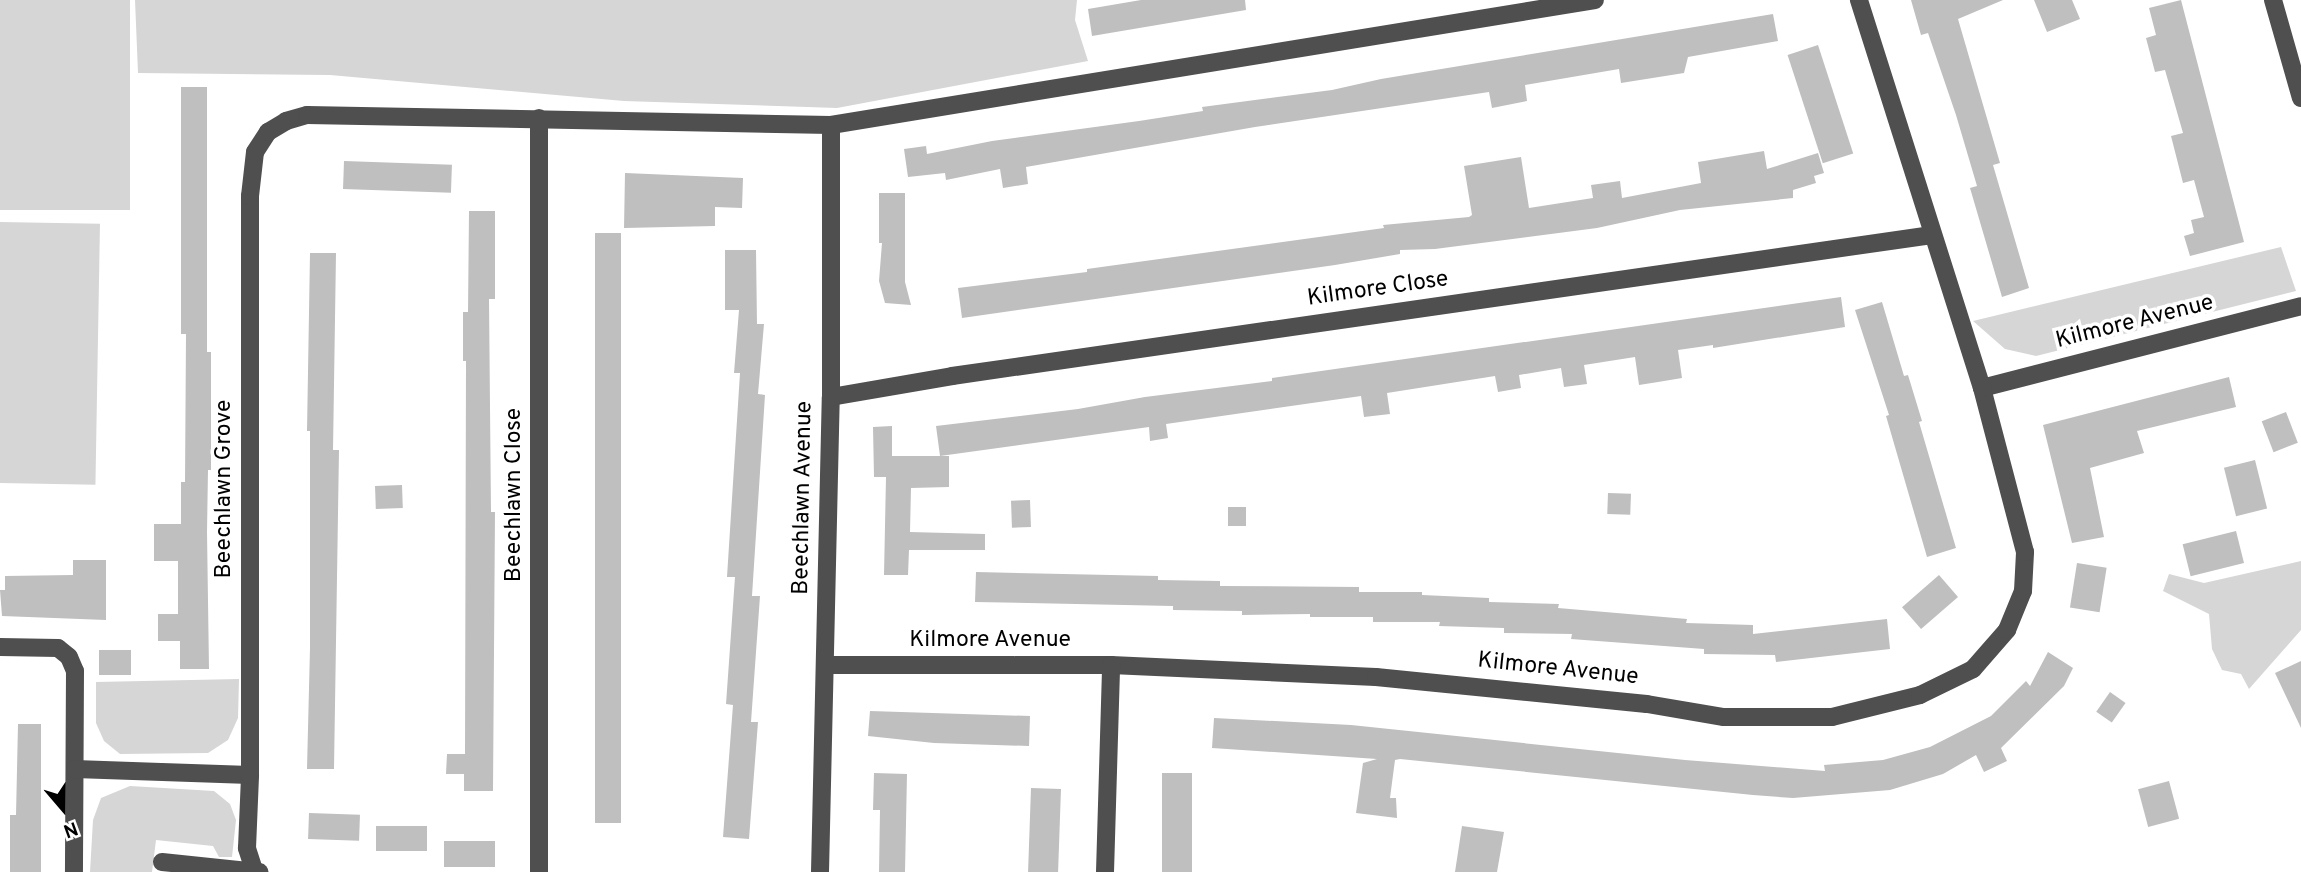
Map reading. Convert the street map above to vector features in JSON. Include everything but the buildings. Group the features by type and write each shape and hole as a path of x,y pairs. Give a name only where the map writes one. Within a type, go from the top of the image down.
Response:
{"street":[{"path":"539,118 831,125 1595,0"},
{"name":"Kilmore Avenue","path":"826,665 1111,665 1376,677 1647,704 1724,717 1832,718 1920,695 1973,669 2007,630 2023,591 2025,552 1982,388 1859,0"},
{"path":"2273,0 2301,98"},
{"name":"Beechlawn Grove","path":"256,871 247,848 250,775 251,174 256,152 268,132 286,121 307,115 539,118"},
{"name":"Beechlawn Close","path":"539,118 539,872"},
{"name":"Beechlawn Avenue","path":"820,872 831,397 831,125"},
{"name":"Kilmore Close","path":"831,397 979,372 1932,235"},
{"name":"Kilmore Avenue","path":"1982,388 2301,306"},
{"path":"0,647 58,648 69,657 75,671 74,872"},
{"path":"1105,872 1111,665"},
{"path":"75,769 250,775"},
{"path":"163,862 256,871"}],"shaded area":[{"path":"0,0 130,0 130,210 0,210"},
{"path":"135,0 1077,0 1075,20 1088,61 837,108 624,101 330,75 138,73"},
{"path":"0,222 100,224 95,485 0,483"},
{"path":"2281,247 2296,291 2036,356 2005,349 1973,321"},
{"path":"2301,561 2301,630 2249,689 2241,674 2222,670 2212,649 2209,614 2163,591 2169,574 2204,583"},
{"path":"239,679 238,718 228,740 208,753 120,754 104,741 96,723 96,682"},
{"path":"130,786 214,791 230,804 236,820 232,857 219,857 213,846 156,840 152,872 90,872 93,820 101,798"}]}
